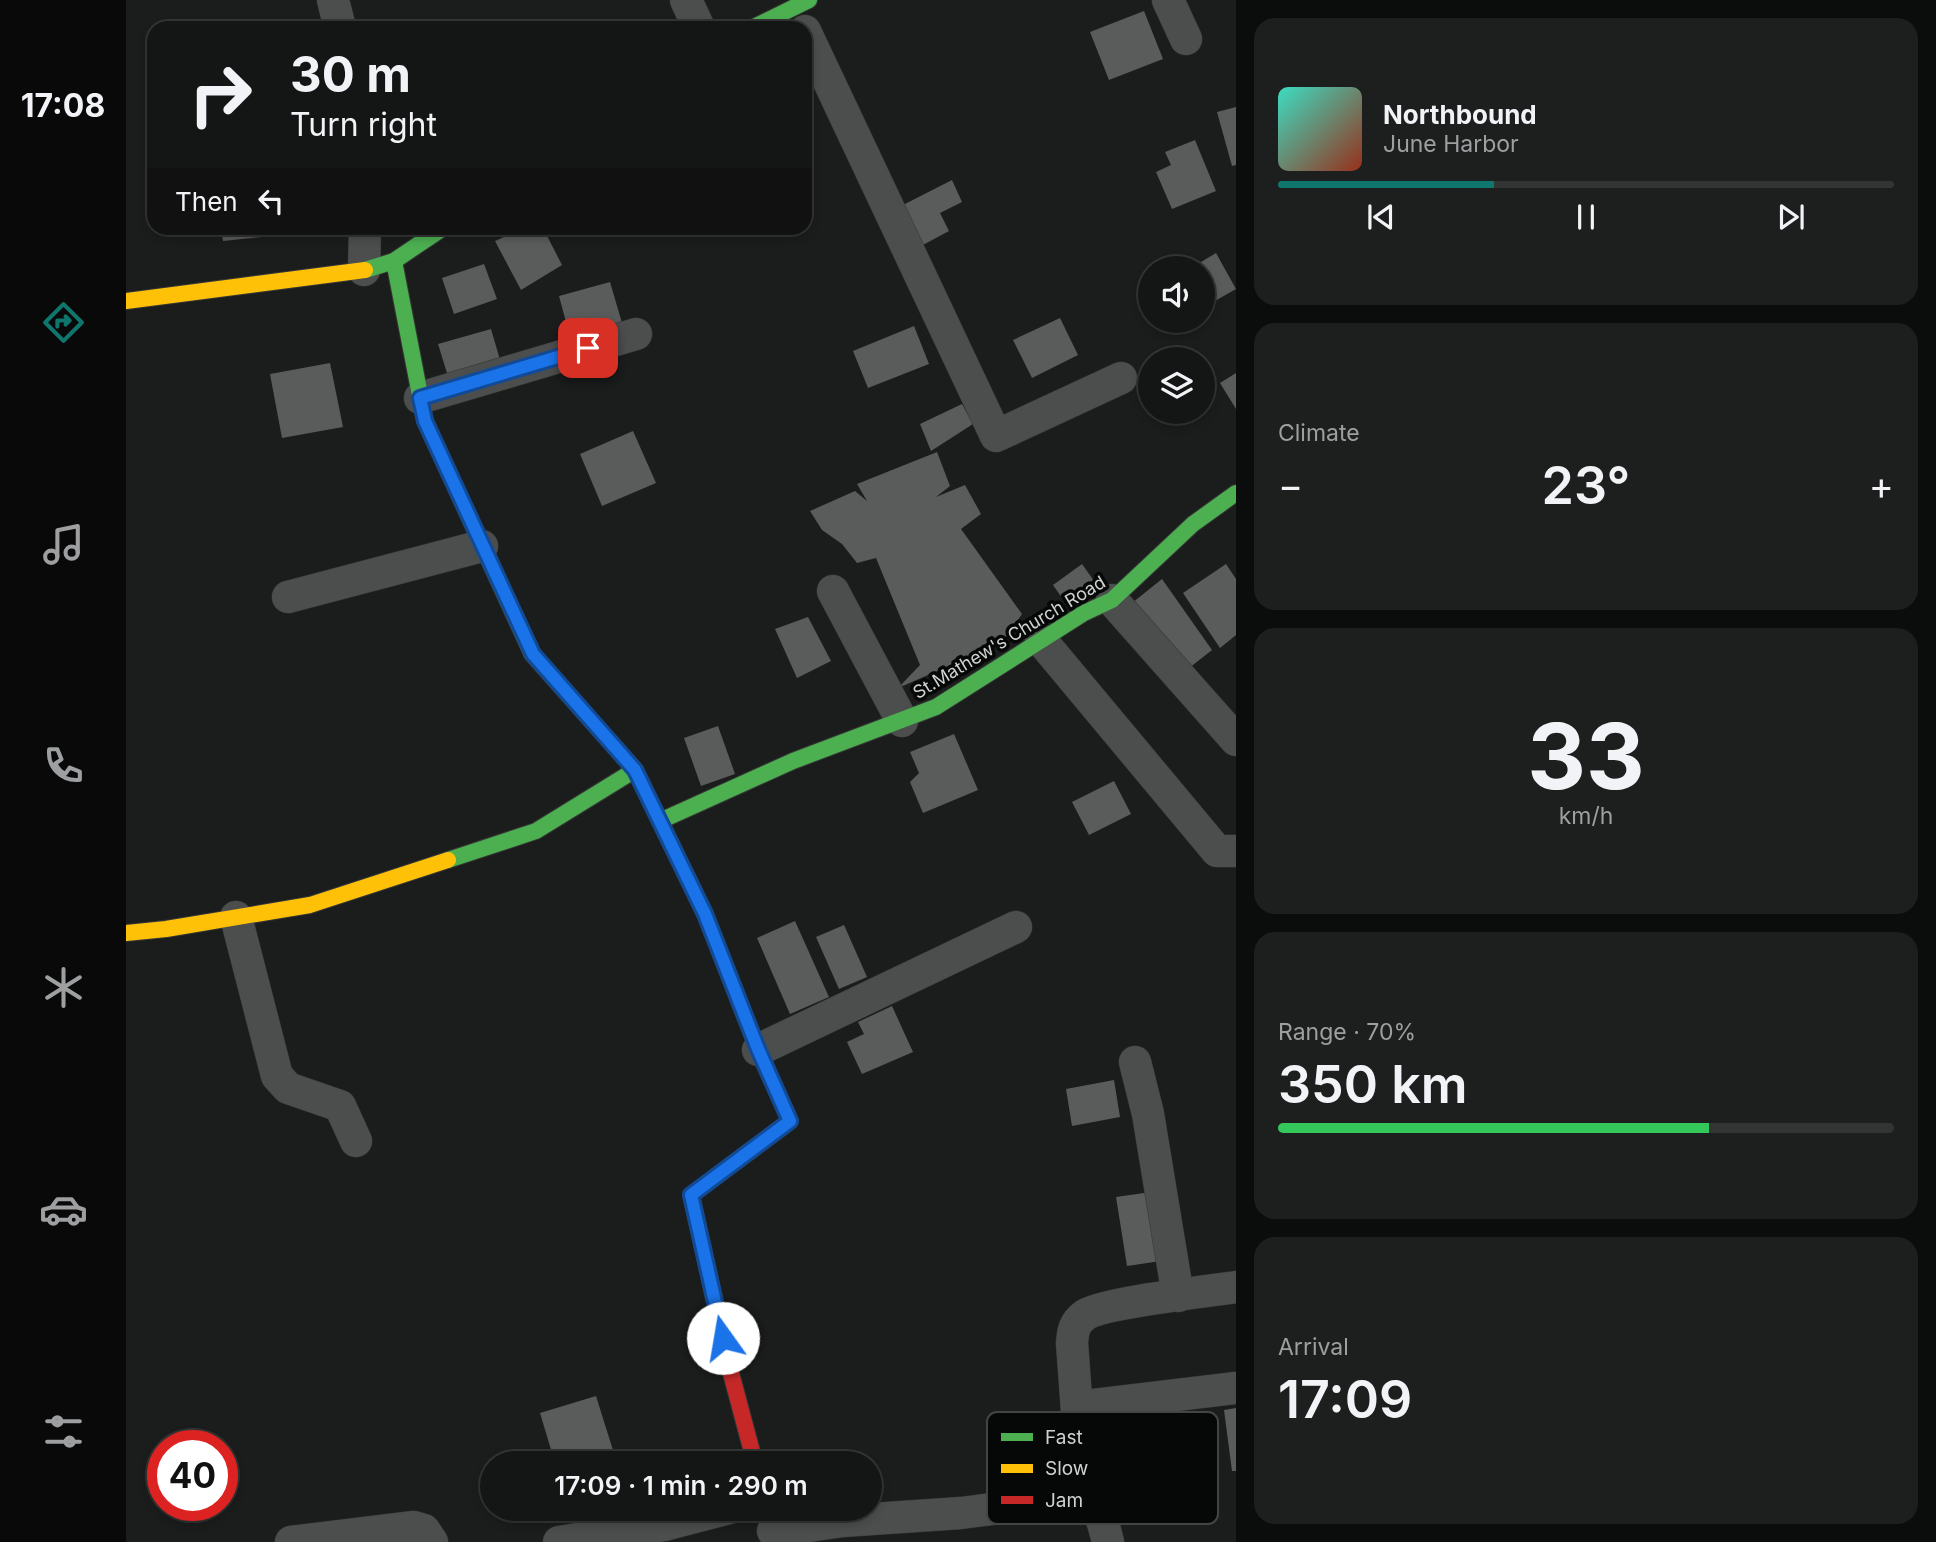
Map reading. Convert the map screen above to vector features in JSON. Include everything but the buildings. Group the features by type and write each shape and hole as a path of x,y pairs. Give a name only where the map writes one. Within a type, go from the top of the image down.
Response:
{"street":[{"path":"334,0 338,21"},
{"path":"686,0 696,21"},
{"path":"1168,0 1186,39"},
{"path":"784,21 803,17"},
{"path":"812,37 996,436 1121,378"},
{"path":"368,235 425,421 533,654 635,770 705,914 758,1049 790,1121 691,1195 728,1362 752,1451"},
{"path":"126,301 379,265 431,235"},
{"path":"420,398 636,334"},
{"name":"St.Mathew's Church Road","path":"660,821 793,761 936,708 1084,612 1112,600 1193,523 1236,493"},
{"path":"288,597 482,545"},
{"path":"833,591 902,721"},
{"path":"1112,600 1236,740"},
{"path":"1041,640 1217,851 1236,851"},
{"path":"126,933 310,905 536,831 635,770"},
{"path":"236,917 277,1076 289,1088 340,1106 356,1140"},
{"path":"758,1049 1016,927"},
{"path":"1135,1062 1149,1114 1178,1296"},
{"path":"1077,1412 1072,1343 1074,1326 1086,1313 1236,1287"},
{"path":"1077,1407 1236,1388"},
{"path":"772,1527 987,1510"},
{"path":"559,1542 679,1521"},
{"path":"1102,1524 1108,1542"},
{"path":"291,1542 414,1527 424,1530 432,1542"}],"traffic: fast":[{"path":"766,21 809,0"},
{"path":"365,270 394,261 433,235"},
{"path":"394,261 425,421 532,654 635,770 536,831 448,860"},
{"path":"660,821 793,761 936,707 1084,613 1112,600 1193,524 1236,493"},
{"path":"635,770 705,914 758,1050 790,1121 691,1195 710,1280"}],"traffic: slow":[{"path":"126,301 365,270"},
{"path":"126,933 310,905 448,860"}],"traffic: jam":[{"path":"710,1280 752,1451"}],"route":[{"path":"588,348 420,398 425,421 533,654 635,770 705,914 758,1049 790,1121 691,1195 723,1338"}]}
